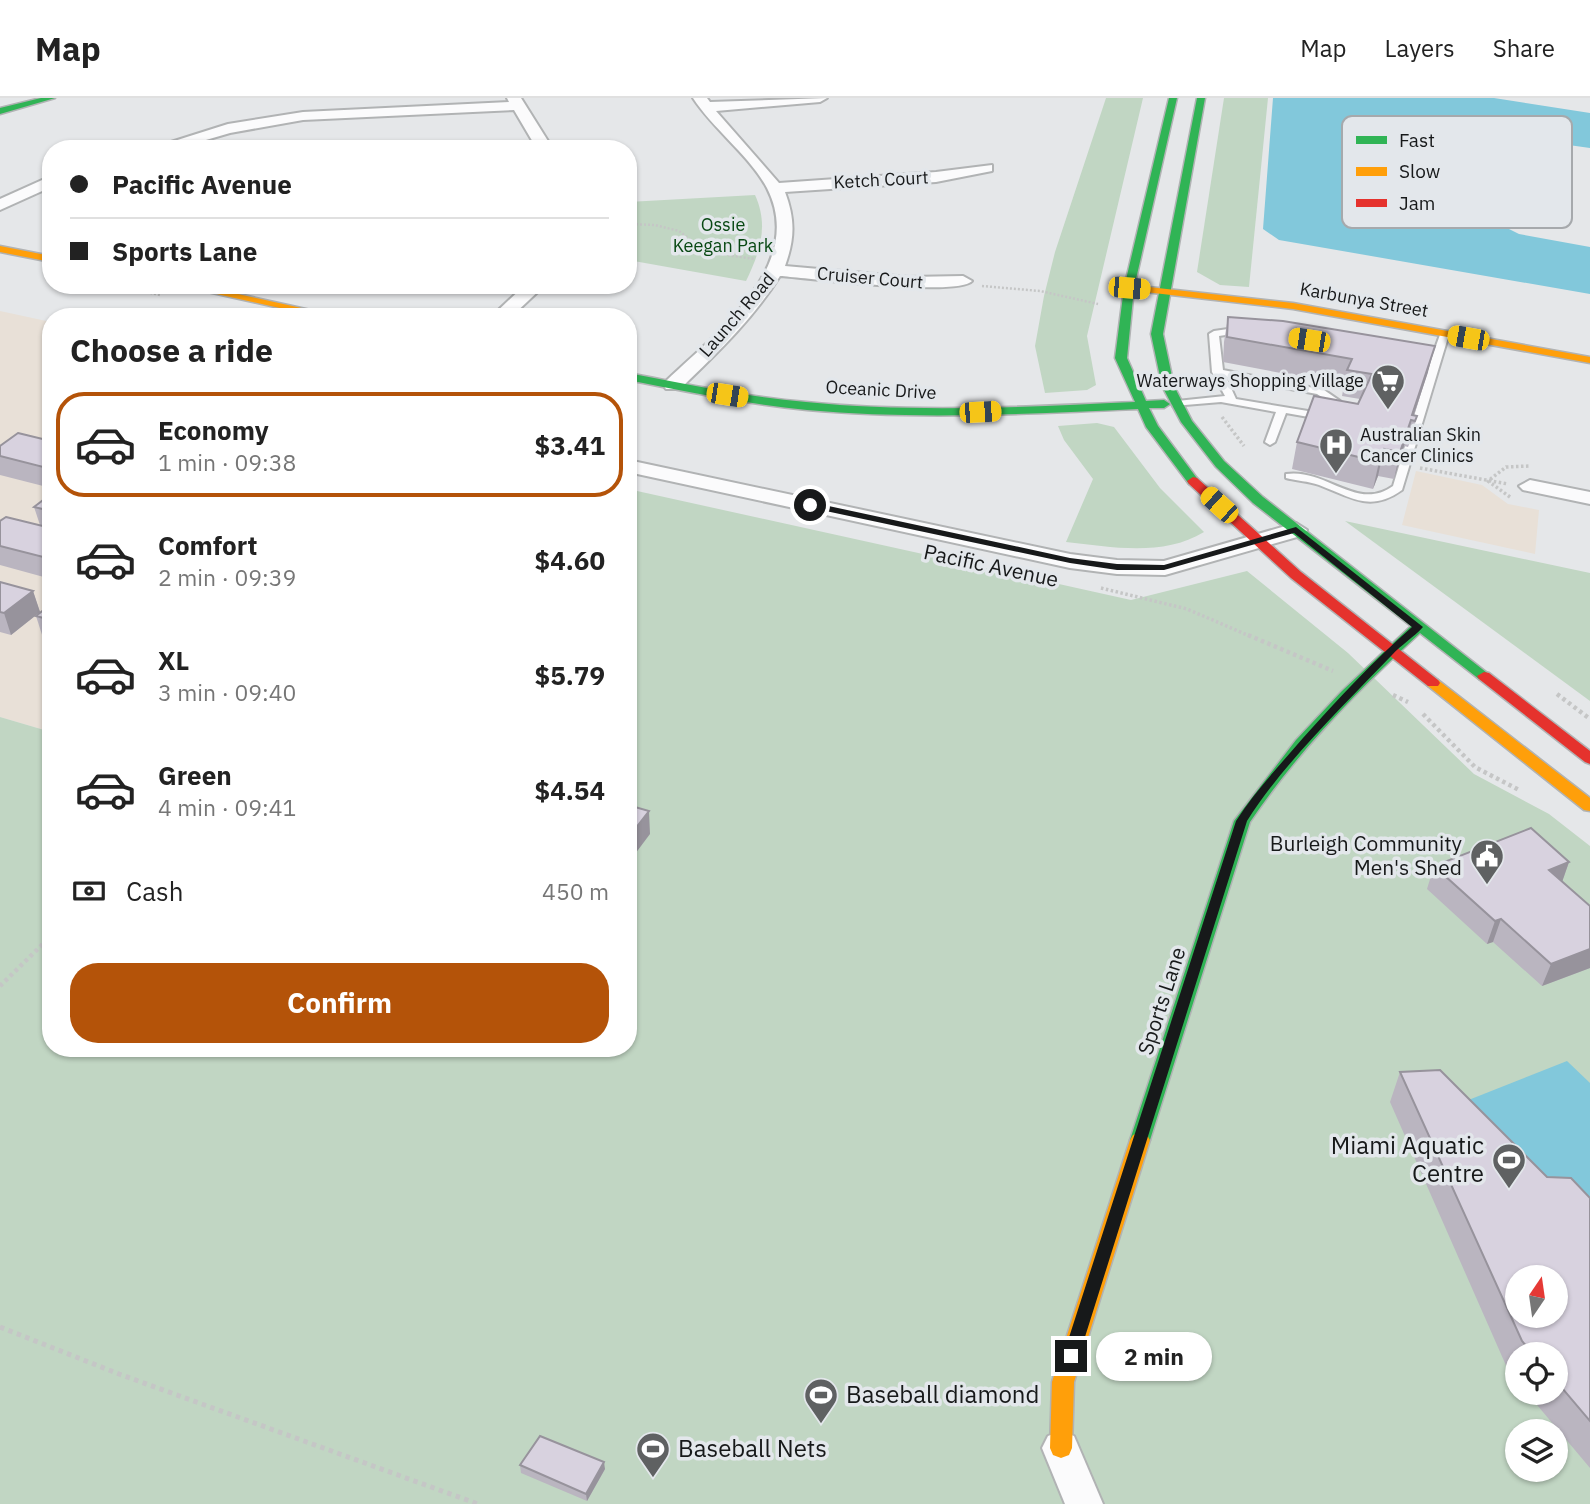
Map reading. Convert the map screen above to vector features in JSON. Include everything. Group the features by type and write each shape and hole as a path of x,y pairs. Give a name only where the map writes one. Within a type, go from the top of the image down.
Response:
{"main road":[{"path":"0,111 51,98"},
{"path":"1173,98 1129,288 1121,358 1140,405 1179,466 1258,541 1390,651 1590,806"},
{"path":"1201,98 1157,334 1159,355 1177,404 1187,422 1220,464 1296,530 1590,759"},
{"path":"0,248 42,257"},
{"name":"Karbunya Street","path":"1129,288 1293,306 1590,360"},
{"path":"217,294 272,308"},
{"name":"Oceanic Drive","path":"637,378 765,401 882,411 980,412 1177,404"},
{"name":"Sports Lane","path":"1061,1448 1063,1382 1242,821 1261,793 1390,651 1418,627"}],"street":[{"path":"703,102 820,98"},
{"path":"189,140 228,129 303,116 515,102 539,140"},
{"name":"Launch Road","path":"673,385 753,302 779,266 787,241 786,214 775,188 703,102"},
{"name":"Ketch Court","path":"775,188 936,177 986,168"},
{"path":"0,205 42,185"},
{"name":"Cruiser Court","path":"779,266 909,282 963,281"},
{"path":"510,308 526,294"},
{"name":"Pacific Avenue","path":"637,468 1070,561 1117,567 1164,568 1296,530"},
{"path":"1530,486 1590,498"},
{"path":"1061,1448 1084,1504"}],"lane":[{"path":"1224,402 1212,354 1214,334 1229,330 1257,331"},
{"path":"1290,476 1312,478 1348,496 1369,500 1389,497 1398,488 1444,334"},
{"path":"1401,355 1436,361"},
{"path":"1177,404 1224,402 1329,415 1335,401 1320,392 1217,372"},
{"path":"1270,442 1282,411"}],"path":[{"path":"637,225 655,225 679,231 706,252 779,266"},
{"path":"963,281 980,286 1040,291 1098,304"},
{"path":"1224,402 1251,455"},
{"path":"1405,465 1530,486"},
{"name":"Pacific Avenue","path":"1088,586 1186,609 1338,673"},
{"path":"1393,695 1412,703"},
{"path":"1418,709 1451,746 1475,767 1527,794"},
{"path":"0,986 42,945"},
{"path":"0,1327 92,1366 331,1449 478,1504"}],"shaded area":[{"path":"0,311 42,320 42,729 0,717"},
{"path":"1416,471 1482,485 1508,504 1539,510 1535,554 1402,525"}],"green space":[{"path":"1106,98 1143,98 1087,336 1096,385 1087,390 1045,393 1035,346 1044,296 1055,252"},
{"path":"1224,98 1268,98 1249,287 1220,285 1197,272"},
{"name":"Ossie Keegan Park","path":"755,195 761,217 761,239 746,281 637,262 637,202"},
{"path":"1097,423 1114,427 1160,488 1204,532 1172,545 1154,547 1119,548 1066,542 1093,479 1064,440 1058,426"},
{"path":"637,491 1131,600 1247,571 1348,653 1474,774 1549,814 1590,846 1590,1504 0,1504 0,717 42,729 42,1057 637,1057"},
{"path":"1345,521 1590,573 1590,701"}],"water":[{"path":"1273,98 1494,98 1590,113 1590,148 1572,145 1572,116 1342,116 1342,228 1507,228 1519,234 1590,247 1590,294 1279,240 1263,229"},
{"path":"1567,1061 1590,1083 1590,1228 1466,1101"}],"building":[{"path":"1228,317 1283,321 1435,346 1412,415 1417,416 1415,421 1411,420 1400,452 1384,449 1379,462 1297,442 1314,396 1358,404 1372,374 1347,370 1352,359 1227,337"},
{"path":"18,433 42,439 42,467 0,456 0,446"},
{"path":"42,501 42,509 34,507"},
{"path":"6,517 42,526 42,557 0,546 0,521"},
{"path":"0,582 33,591 4,613 0,612"},
{"path":"637,808 649,811 637,826"},
{"path":"1531,828 1569,862 1549,870 1590,906 1590,949 1551,964 1501,919 1495,921 1434,866"},
{"path":"1440,1070 1547,1177 1571,1178 1590,1198 1590,1421 1568,1395 1568,1342 1523,1342 1516,1328 1568,1328 1568,1265 1505,1265 1505,1304 1400,1072"},
{"path":"540,1436 604,1462 586,1494 520,1465"}],"traffic: fast":[{"path":"0,111 51,98"},
{"path":"1173,98 1129,288 1121,358 1152,427 1193,481"},
{"path":"1201,98 1157,334 1168,386 1187,422 1220,464 1258,500 1484,676"},
{"path":"637,378 762,400 852,409 986,411 1164,404"},
{"path":"1140,1140 1242,821 1301,743 1370,671 1418,627"}],"traffic: slow":[{"path":"0,249 42,257"},
{"path":"1140,289 1293,306 1590,360"},
{"path":"225,294 293,308"},
{"path":"1433,683 1590,806"},
{"path":"1061,1448 1063,1382 1140,1140"}],"traffic: jam":[{"path":"1193,481 1296,575 1433,683"},
{"path":"1484,676 1590,759"}],"place":[{"name":"Waterways Shopping Village","path":"1388,411"},
{"name":"Australian Skin Cancer Clinics","path":"1336,475"},
{"name":"Burleigh Community Men's Shed","path":"1487,886"},
{"name":"Miami Aquatic Centre","path":"1509,1190"},
{"name":"Baseball diamond","path":"821,1425"},
{"name":"Baseball Nets","path":"653,1479"}],"route":[{"path":"810,505 1070,561 1117,567 1164,568 1296,530 1418,627 1390,651 1322,724 1255,800 1242,821 1071,1356"}]}
